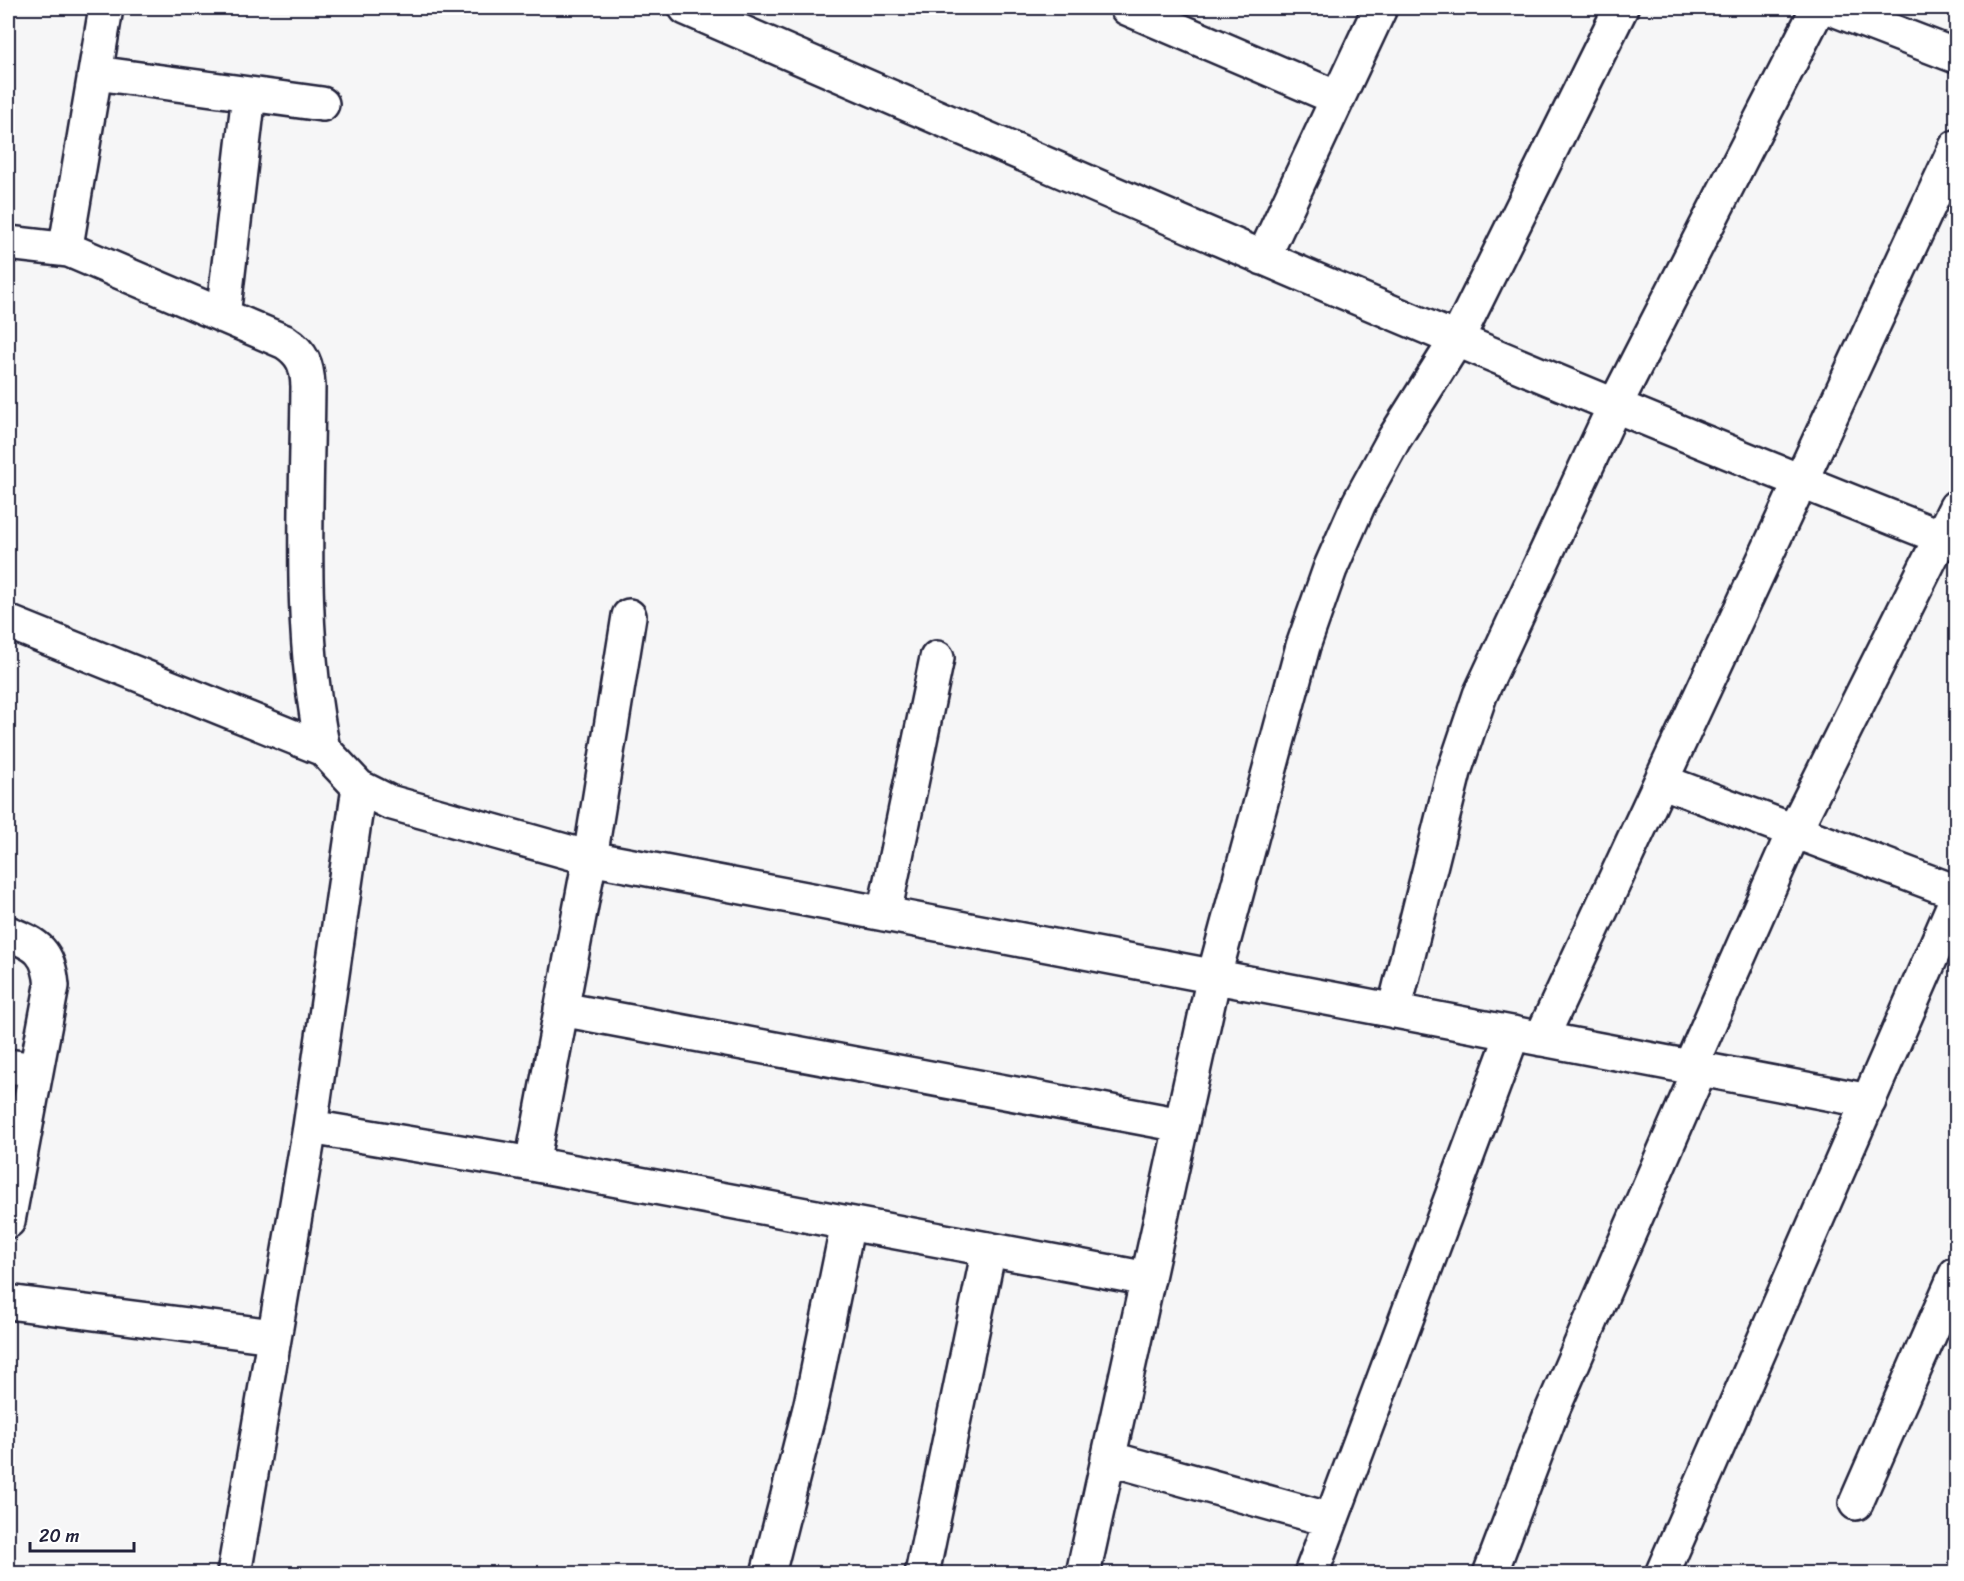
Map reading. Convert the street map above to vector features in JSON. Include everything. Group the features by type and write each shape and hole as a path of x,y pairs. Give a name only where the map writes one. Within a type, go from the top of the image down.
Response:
{"street":[{"path":"69,250 67,240 106,8"},
{"path":"686,8 1263,258 1800,482 1949,540"},
{"path":"1127,8 1337,98"},
{"path":"1263,258 1380,8"},
{"path":"1083,1574 1214,976 1303,646 1330,569 1359,503 1394,439 1457,339 1621,8"},
{"path":"1394,1011 1467,728 1615,405 1818,8"},
{"path":"1831,8 1956,56"},
{"path":"96,73 322,104"},
{"path":"223,316 249,94"},
{"path":"1311,1574 1527,1036 1661,781 1956,147"},
{"path":"8,243 69,250 285,342 298,351 308,367 308,648 313,696 323,749"},
{"path":"1490,1574 1552,1411 1794,831 1949,540 1956,507"},
{"path":"532,1164 590,858 629,616"},
{"path":"8,622 323,749 359,788 389,802 590,858 1869,1101"},
{"path":"884,914 937,658"},
{"path":"1661,781 1956,892"},
{"path":"234,1574 310,1127 359,788"},
{"path":"1662,1574 1956,900"},
{"path":"8,933 39,950 50,966 52,986 22,1068 8,1221"},
{"path":"561,1009 1181,1125"},
{"path":"310,1127 532,1164 1148,1279"},
{"path":"768,1574 811,1404 848,1222"},
{"path":"922,1574 989,1249"},
{"path":"1856,1503 1956,1274"},
{"path":"8,1302 274,1336"},
{"path":"1108,1458 1331,1520"}]}
